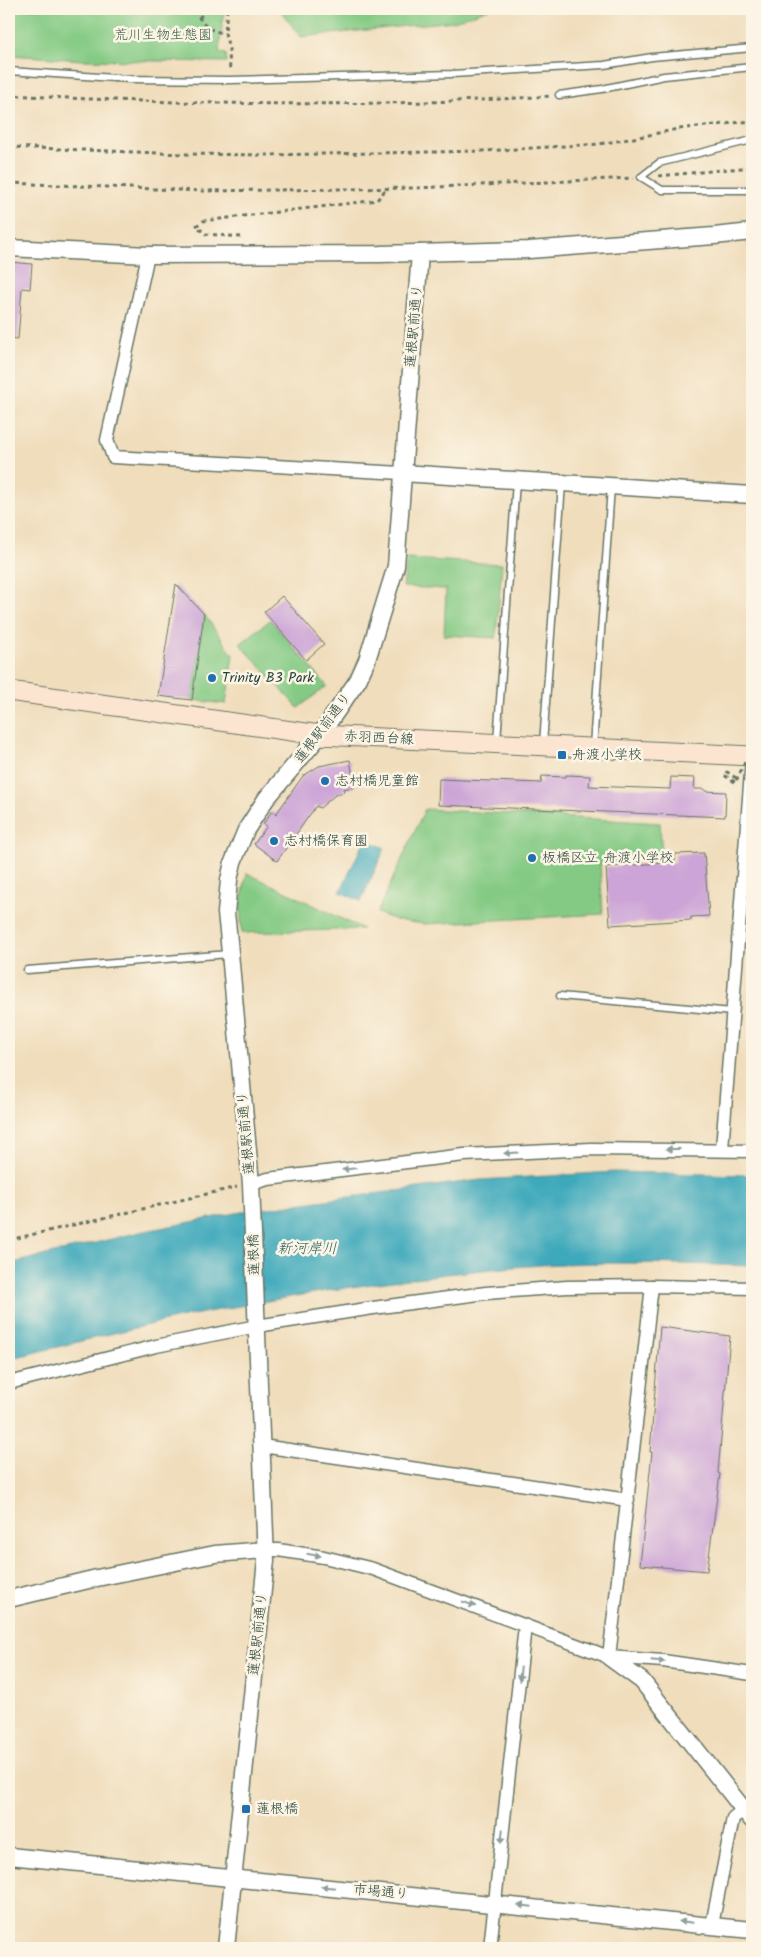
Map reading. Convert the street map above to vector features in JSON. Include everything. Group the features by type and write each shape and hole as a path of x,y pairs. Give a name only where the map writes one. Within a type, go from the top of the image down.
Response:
{"main road":[{"name":"赤羽西台線","path":"9,691 320,735 752,757"}],"street":[{"path":"9,248 148,255 420,253 529,250 752,232"},
{"name":"蓮根駅前通り","path":"251,1188 226,913 233,862 246,830 266,799 320,735 358,680 367,660 396,566 420,253"},
{"path":"148,255 107,440 113,457 752,495"},
{"path":"722,1149 752,757"},
{"path":"251,1188 268,1179 464,1155 591,1149 722,1149 752,1151"},
{"name":"蓮根橋","path":"251,1188 256,1322"},
{"path":"609,1657 652,1286"},
{"path":"9,1383 256,1322 486,1293 567,1287 752,1288"},
{"name":"蓮根駅前通り","path":"226,1948 266,1550 256,1322"},
{"path":"262,1446 628,1500"},
{"path":"9,1599 97,1578 215,1554 278,1550 324,1557 373,1569 609,1657 642,1680 748,1814 733,1818 712,1925"},
{"path":"490,1948 525,1626"},
{"path":"609,1657 663,1661 752,1674"},
{"name":"市場通り","path":"9,1856 752,1930"}],"lane":[{"path":"9,71 130,79 230,80 442,74 595,65 652,57 752,48"},
{"path":"559,95 602,89 664,76 752,67"},
{"path":"752,140 659,163 641,178 662,190 752,190"},
{"path":"496,744 516,480"},
{"path":"542,746 562,483"},
{"path":"592,749 611,486"},
{"path":"27,970 230,954"},
{"path":"560,996 732,1012"}],"path":[{"path":"177,9 196,13 203,25 211,30 225,33"},
{"path":"199,18 207,9"},
{"path":"228,9 225,33 229,49 230,80"},
{"path":"9,95 326,104 492,100 559,95"},
{"path":"9,147 184,154 266,155 475,151 599,144 678,129 752,121"},
{"path":"9,183 203,191 386,189 641,178 752,167"},
{"path":"243,238 206,234 196,226 203,221 377,200 386,189"},
{"path":"738,784 724,775 727,772 737,779 752,748"},
{"path":"9,1240 251,1188"}],"green space":[{"name":"荒川生物生態園","path":"9,9 224,9 219,53 226,54 227,62 83,60 9,55"},
{"path":"279,9 489,9 454,21 301,37"},
{"path":"407,559 502,564 496,638 444,635 446,589 403,587"},
{"name":"Trinity B3 Park","path":"204,614 233,655 226,704 192,700"},
{"path":"270,620 327,686 298,708 240,644"},
{"path":"425,809 660,823 662,859 600,864 603,914 424,924 396,920 377,913"},
{"path":"247,873 363,929 242,933 240,907"}],"water":[{"path":"365,839 385,848 361,901 340,892"},
{"name":"新河岸川","path":"614,1172 752,1175 752,1266 633,1263 544,1265 413,1278 278,1299 185,1317 9,1359 9,1264 140,1232 241,1212 480,1180"}],"building":[{"path":"9,262 32,264 30,289 22,288 18,339 9,338"},
{"path":"176,584 204,614 192,700 158,696"},
{"path":"282,596 324,644 306,660 264,612"},
{"path":"350,760 355,787 343,789 344,792 335,795 320,808 316,806 277,861 254,844 267,826 263,824 272,811 276,814 303,776 319,766"},
{"path":"566,775 590,776 589,786 670,789 671,777 695,778 694,789 726,792 725,817 438,805 439,779 541,783 542,776 566,777"},
{"path":"704,853 709,916 691,917 691,920 610,925 606,867 675,862 675,854"},
{"path":"660,1327 730,1336 718,1473 720,1474 707,1571 640,1565 652,1452 650,1452"}],"place":[{"name":"Trinity B3 Park","path":"212,678"},
{"name":"舟渡小学校","path":"562,755"},
{"name":"志村橋児童館","path":"325,781"},
{"name":"志村橋保育園","path":"274,841"},
{"name":"板橋区立 舟渡小学校","path":"532,858"},
{"name":"蓮根橋","path":"246,1809"}]}
